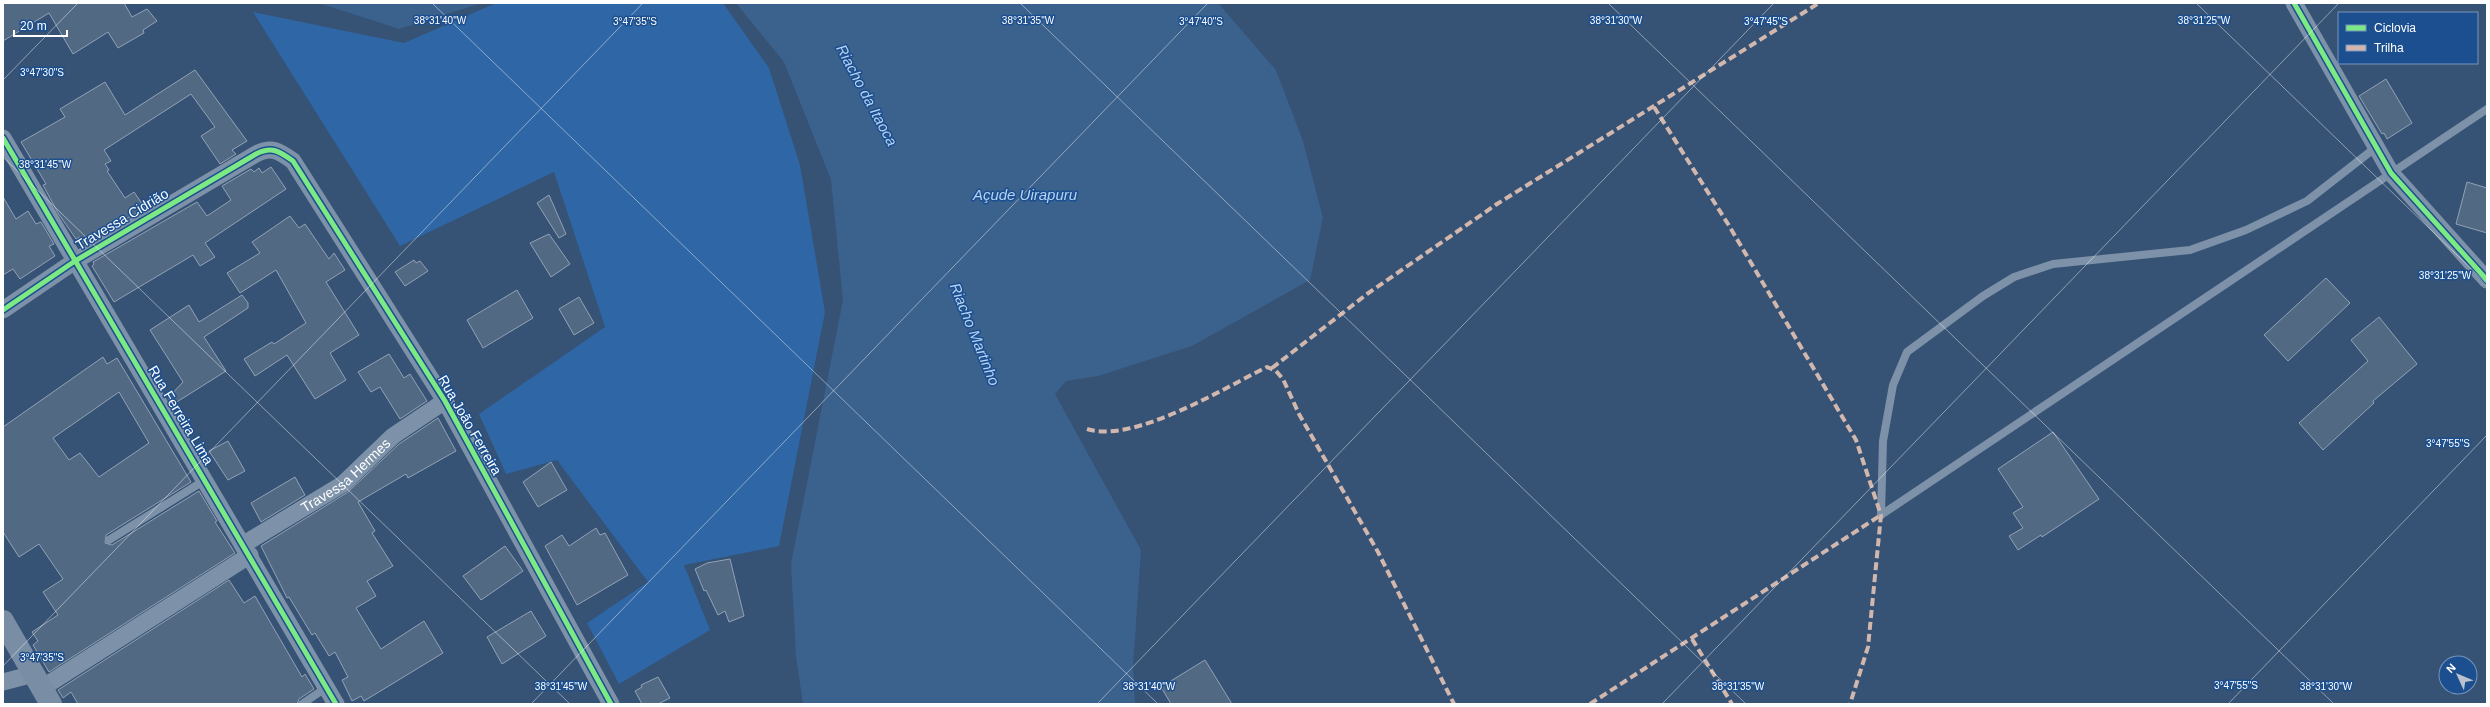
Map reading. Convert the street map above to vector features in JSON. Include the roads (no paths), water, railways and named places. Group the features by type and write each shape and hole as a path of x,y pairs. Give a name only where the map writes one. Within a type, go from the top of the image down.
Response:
{"main road":[{"path":"3,621 42,689"}],"street":[{"path":"2294,3 2375,148 2391,173 2487,280"},
{"name":"Rua Ferreira Lima","path":"3,138 247,550 336,704"},
{"name":"Rua João Ferreira","path":"256,154 266,149 273,148 293,161 444,401 611,704"},
{"name":"Travessa Cidrião","path":"3,310 75,261 256,154"},
{"name":"Travessa Hermes","path":"3,682 42,689 343,484 393,436 444,401"}],"lane":[{"path":"2375,148 2307,201 2246,230 2190,250 2053,264 2014,277 1983,296 1907,352 1893,385 1886,419 1883,441 1881,516 2487,108"},
{"path":"108,540 205,480"},
{"path":"302,704 327,687"}],"water":[{"path":"319,3 482,3 399,29"},
{"name":"Açude Uirapuru","path":"736,3 1218,3 1276,70 1303,141 1323,218 1310,280 1192,346 1098,376 1066,381 1055,394 1141,550 1133,667 1135,704 803,704 796,657 791,564 843,300 831,180 784,62"}],"water label":[{"name":"Riacho da Itaoca","path":"867,95"},
{"name":"Riacho Martinho","path":"975,334"}]}
